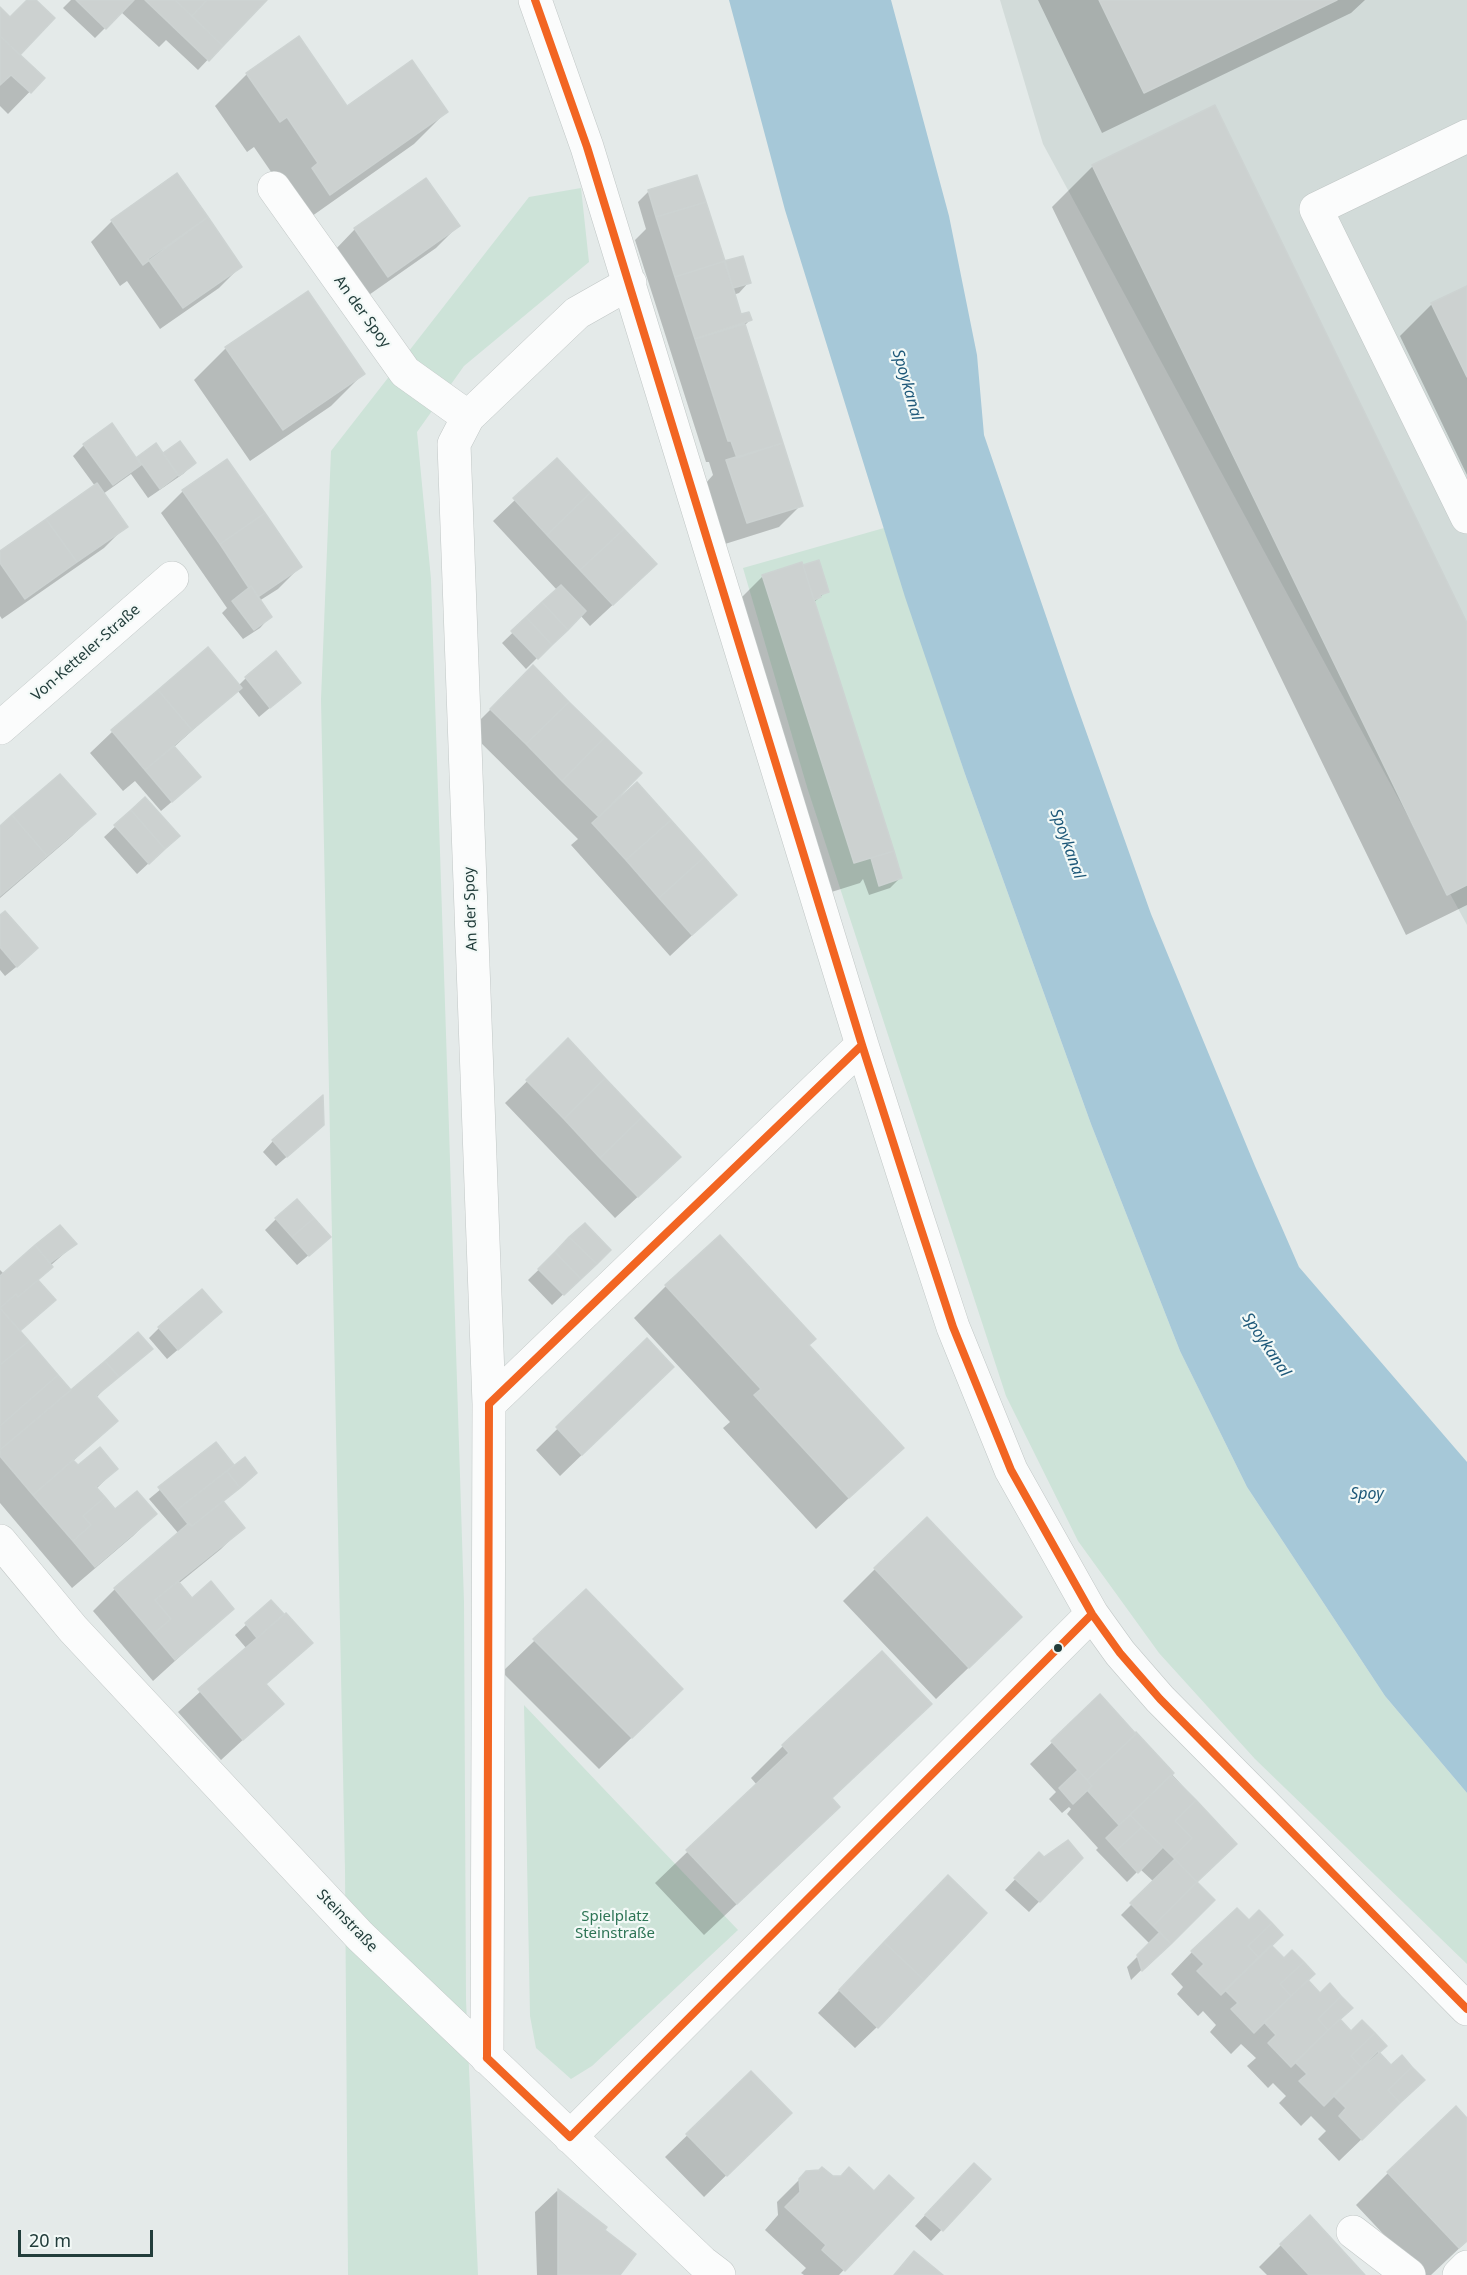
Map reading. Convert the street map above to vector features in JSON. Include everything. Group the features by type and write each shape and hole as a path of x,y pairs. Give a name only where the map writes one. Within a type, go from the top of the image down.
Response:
{"street":[{"path":"535,0 587,147 630,283 862,1045 953,1327 1011,1470 1092,1614 1120,1653 1160,1699 1467,2008"},
{"path":"1467,136 1316,209 1467,517"},
{"name":"An der Spoy","path":"274,188 405,372 468,417"},
{"name":"An der Spoy","path":"487,2058 489,1404 454,444 468,417 577,314 630,283"},
{"name":"Von-Ketteler-Straße","path":"0,728 172,578"},
{"path":"489,1404 862,1045"},
{"name":"Steinstraße","path":"0,1541 73,1629 360,1936 702,2262 719,2275"},
{"path":"570,2137 1092,1614"},
{"path":"1353,2232 1409,2275"},
{"path":"1459,2275 1467,2267"}],"shaded area":[{"path":"1000,0 1467,0 1467,925 1043,144"}],"green space":[{"path":"581,188 589,262 464,366 417,432 431,579 464,1602 466,2000 478,2275 348,2275 345,1870 321,699 331,451 529,197"},
{"path":"884,528 965,774 1091,1124 1180,1351 1247,1487 1385,1696 1467,1793 1467,1964 1255,1759 1159,1653 1078,1541 1006,1396 807,787 743,568"},
{"name":"Spielplatz Steinstraße","path":"524,1705 738,1930 592,2066 571,2079 536,2048 530,2016"}],"water":[{"name":"Spoy","path":"729,0 891,0 949,216 977,355 984,435 1151,914 1299,1267 1467,1462 1467,1793 1385,1696 1247,1487 1180,1351 1091,1124 965,774 905,597 785,210"}],"building":[{"path":"27,0 36,0 55,18 20,55 0,36 0,7 10,17"},
{"path":"76,0 134,0 106,29"},
{"path":"145,0 175,0 223,46 209,61"},
{"path":"175,0 207,0 192,16"},
{"path":"207,0 267,0 223,46 192,16"},
{"path":"1099,0 1337,0 1144,93"},
{"path":"0,36 45,78 31,93 11,75 0,85"},
{"path":"299,36 347,106 412,60 448,112 330,195 312,168 318,163 287,117 280,122 246,73"},
{"path":"1215,105 1467,623 1467,885 1447,895 1092,165"},
{"path":"177,173 208,217 143,265 111,220"},
{"path":"697,175 706,202 656,217 648,190"},
{"path":"426,178 460,226 388,277 354,228"},
{"path":"706,202 725,261 675,277 656,217"},
{"path":"208,217 242,267 183,308 148,259"},
{"path":"743,256 751,283 733,288 724,261"},
{"path":"725,261 741,314 749,312 752,320 695,339 675,277"},
{"path":"1467,286 1467,377 1431,303"},
{"path":"308,291 365,374 283,430 225,347"},
{"path":"745,324 783,443 737,458 731,441 728,441 695,339"},
{"path":"112,423 141,465 113,485 83,444"},
{"path":"180,441 196,463 179,476 163,453"},
{"path":"156,443 178,475 160,489 137,457"},
{"path":"783,443 803,506 747,523 726,460"},
{"path":"557,458 590,493 547,535 513,498"},
{"path":"227,459 265,513 220,544 182,490"},
{"path":"97,483 128,527 77,562 46,519"},
{"path":"590,493 624,529 580,570 547,535"},
{"path":"265,513 302,567 258,597 251,586 249,588 220,544"},
{"path":"46,519 77,562 25,599 0,563 0,551"},
{"path":"624,529 657,564 613,605 580,570"},
{"path":"819,560 829,592 814,600 803,565"},
{"path":"802,562 894,851 854,863 762,575"},
{"path":"561,585 586,611 568,630 542,602"},
{"path":"251,586 272,617 254,630 232,601"},
{"path":"542,602 568,630 552,645 526,617"},
{"path":"526,617 552,645 538,659 511,631"},
{"path":"208,647 242,688 192,730 158,690"},
{"path":"276,651 301,683 270,708 245,677"},
{"path":"533,665 569,702 526,744 490,709"},
{"path":"158,690 192,730 145,770 111,730"},
{"path":"569,702 605,737 562,781 526,744"},
{"path":"605,737 642,773 599,817 562,781"},
{"path":"174,746 201,777 172,802 145,770"},
{"path":"60,774 96,814 47,856 12,815"},
{"path":"637,782 671,820 626,860 592,823"},
{"path":"145,797 180,836 165,849 131,810"},
{"path":"131,810 165,849 149,864 114,825"},
{"path":"12,815 47,856 0,896 0,826"},
{"path":"671,820 704,857 659,898 626,860"},
{"path":"894,851 902,878 879,886 871,858"},
{"path":"704,857 737,895 692,935 659,898"},
{"path":"5,911 38,948 17,967 0,947 0,915"},
{"path":"568,1038 605,1078 564,1119 526,1080"},
{"path":"605,1078 642,1117 600,1158 564,1119"},
{"path":"323,1095 324,1125 287,1157 272,1140"},
{"path":"642,1117 681,1157 638,1197 600,1158"},
{"path":"297,1199 314,1218 292,1237 275,1218"},
{"path":"314,1218 331,1237 309,1256 292,1237"},
{"path":"585,1223 611,1250 597,1264 569,1237"},
{"path":"60,1225 77,1244 50,1263 35,1245"},
{"path":"720,1235 816,1339 809,1345 904,1448 849,1498 754,1395 761,1389 665,1285"},
{"path":"569,1237 597,1264 581,1279 555,1252"},
{"path":"35,1245 53,1267 18,1297 16,1294 0,1308 0,1276"},
{"path":"555,1252 581,1279 564,1295 538,1269"},
{"path":"38,1280 56,1300 20,1331 0,1308 16,1294 18,1297"},
{"path":"202,1289 222,1312 178,1350 158,1327"},
{"path":"0,1308 29,1341 0,1365"},
{"path":"138,1332 153,1349 119,1377 105,1361"},
{"path":"647,1338 674,1367 582,1455 556,1427"},
{"path":"29,1341 58,1375 0,1426 0,1365"},
{"path":"105,1361 119,1377 96,1396 118,1421 33,1495 0,1456 0,1450"},
{"path":"58,1375 71,1390 0,1450 0,1426"},
{"path":"216,1442 234,1465 177,1510 158,1487"},
{"path":"100,1447 118,1469 96,1487 105,1497 83,1516 91,1525 73,1541 33,1495 73,1460 78,1465"},
{"path":"245,1457 257,1473 240,1488 227,1471"},
{"path":"227,1471 240,1488 192,1526 188,1524 177,1510"},
{"path":"137,1491 157,1514 95,1567 73,1541 91,1525 83,1516 105,1497 115,1509"},
{"path":"223,1501 245,1528 155,1600 171,1619 153,1634 114,1588 189,1523 192,1526"},
{"path":"927,1517 1022,1617 969,1668 874,1568"},
{"path":"178,1581 192,1598 211,1581 234,1609 175,1660 153,1634 171,1619 155,1600"},
{"path":"586,1589 683,1689 632,1738 533,1639"},
{"path":"271,1600 284,1614 257,1638 245,1623"},
{"path":"286,1613 313,1643 266,1684 284,1704 243,1740 198,1689"},
{"path":"882,1651 932,1704 832,1798 840,1807 737,1904 686,1850 789,1753 782,1745"},
{"path":"1100,1694 1136,1734 1087,1780 1051,1741"},
{"path":"1136,1732 1174,1773 1119,1825 1088,1791 1092,1786 1087,1780"},
{"path":"1078,1770 1092,1786 1073,1804 1059,1788"},
{"path":"1171,1775 1196,1800 1175,1821 1192,1838 1173,1857 1130,1815"},
{"path":"1196,1800 1237,1844 1197,1882 1173,1857 1192,1838 1175,1821"},
{"path":"1130,1815 1142,1827 1117,1850 1106,1838"},
{"path":"1142,1827 1163,1847 1138,1873 1117,1850"},
{"path":"1068,1840 1083,1858 1040,1902 1014,1878 1039,1852 1044,1857"},
{"path":"1175,1859 1197,1882 1153,1926 1130,1903"},
{"path":"948,1875 987,1913 924,1980 884,1942"},
{"path":"1197,1882 1215,1900 1171,1944 1153,1926"},
{"path":"1237,1908 1249,1920 1259,1910 1272,1923 1248,1946 1259,1958 1221,1995 1197,1971 1204,1964 1191,1951"},
{"path":"1272,1923 1283,1935 1259,1958 1248,1946"},
{"path":"1160,1932 1171,1944 1142,1971 1137,1955"},
{"path":"884,1942 924,1980 878,2028 839,1990"},
{"path":"1271,1945 1284,1958 1292,1950 1304,1962 1280,1984 1291,1996 1254,2033 1231,2009 1238,2003 1225,1990"},
{"path":"1304,1962 1315,1974 1291,1996 1280,1984"},
{"path":"1308,1980 1320,1993 1330,1983 1341,1996 1318,2019 1328,2030 1291,2067 1268,2043 1276,2035 1264,2022"},
{"path":"1341,1996 1353,2008 1328,2030 1318,2019"},
{"path":"1340,2019 1351,2031 1362,2020 1375,2033 1351,2056 1362,2068 1324,2106 1299,2081 1307,2074 1295,2062"},
{"path":"1375,2033 1387,2046 1362,2068 1351,2056"},
{"path":"1378,2051 1391,2065 1402,2055 1412,2067 1388,2090 1400,2103 1362,2140 1339,2116 1346,2108 1333,2095"},
{"path":"1412,2067 1425,2080 1400,2103 1388,2090"},
{"path":"751,2071 792,2113 727,2176 686,2134"},
{"path":"1456,2106 1467,2118 1467,2241 1459,2248 1387,2172"},
{"path":"974,2163 991,2179 943,2231 925,2215"},
{"path":"822,2167 833,2176 841,2176 849,2167 874,2191 889,2175 914,2198 845,2271 822,2250 826,2245 785,2207 800,2192 799,2179 806,2171 819,2170"},
{"path":"558,2189 607,2227 605,2230 636,2254 620,2275 558,2275"},
{"path":"1310,2215 1365,2275 1309,2275 1280,2244"},
{"path":"914,2251 943,2275 894,2275"}],"transit line":[{"path":"535,0 587,147 862,1045 917,1217 953,1327 1011,1470 1092,1614 1120,1653 1160,1699 1467,2009"},
{"path":"487,2058 489,1404 862,1045"},
{"path":"570,2137 1092,1614"},
{"path":"487,2058 570,2137"}],"water label":[{"name":"Spoykanal","path":"907,385"},
{"name":"Spoykanal","path":"1067,844"},
{"name":"Spoykanal","path":"1266,1345"}]}
